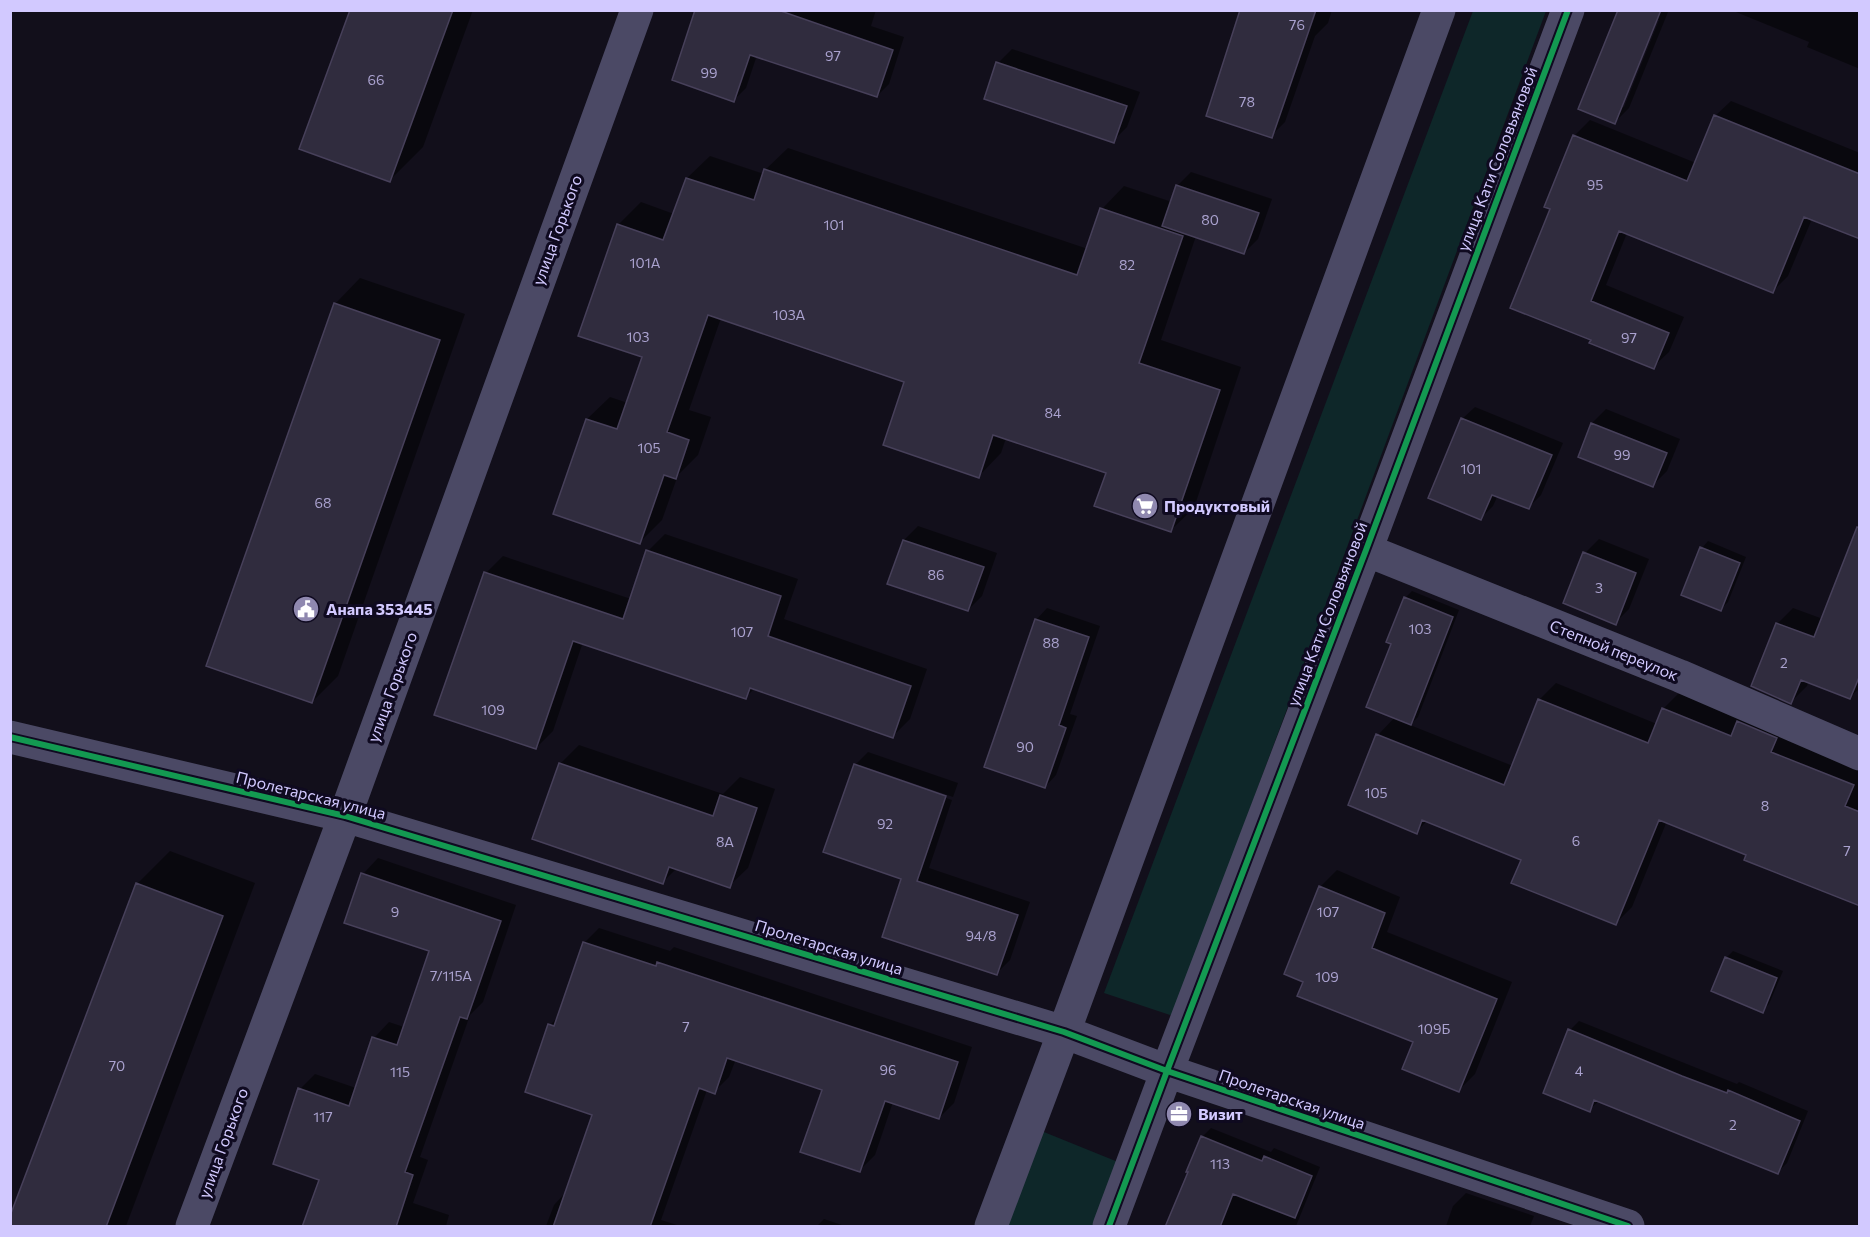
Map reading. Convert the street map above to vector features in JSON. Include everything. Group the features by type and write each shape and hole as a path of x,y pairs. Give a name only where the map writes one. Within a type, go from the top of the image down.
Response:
{"street":[{"name":"улица Горького","path":"192,1227 345,816 637,10"},
{"path":"990,1227 1064,1032 1439,10"},
{"name":"улица Кати Соловьяновой","path":"1109,1227 1568,10"},
{"name":"Степной переулок","path":"1366,550 1680,676 1860,754"},
{"name":"Пролетарская улица","path":"10,737 345,816 1064,1032 1167,1071 1628,1227"}],"green space":[{"path":"1473,11 1546,11 1173,1016 1104,993"},
{"path":"1039,1130 1118,1162 1094,1226 1003,1226"}],"building":[{"path":"350,10 453,10 390,182 299,149"},
{"path":"695,10 778,10 893,50 877,97 750,55 734,102 672,80"},
{"path":"1240,10 1316,10 1272,138 1206,116"},
{"path":"1618,10 1661,10 1615,124 1578,109"},
{"path":"996,62 1127,106 1114,143 984,99"},
{"path":"1714,115 1860,174 1860,239 1804,217 1773,293 1619,231 1591,301 1669,333 1654,369 1589,343 1591,340 1510,308 1550,209 1544,207 1573,135 1687,181"},
{"path":"764,169 1077,275 1100,208 1183,236 1139,363 1220,390 1171,532 1094,506 1106,473 993,435 979,478 883,445 904,382 708,315 667,432 689,440 676,479 664,475 640,544 553,514 586,419 617,429 642,357 578,336 617,224 663,240 686,178 754,200"},
{"path":"1176,185 1259,213 1244,254 1162,226"},
{"path":"334,303 440,340 312,703 206,666"},
{"path":"1461,418 1552,455 1529,509 1492,495 1481,520 1428,498"},
{"path":"1591,423 1667,453 1653,487 1578,457"},
{"path":"1857,527 1860,528 1860,675 1850,699 1801,680 1791,704 1751,686 1776,623 1814,637"},
{"path":"903,540 984,567 968,611 887,584"},
{"path":"1700,547 1740,563 1721,611 1681,595"},
{"path":"646,550 781,596 768,636 911,686 893,738 750,688 746,699 573,641 536,749 434,715 484,572 623,619"},
{"path":"1583,552 1636,573 1616,625 1563,603"},
{"path":"1404,597 1453,617 1411,725 1366,707 1391,644 1386,642"},
{"path":"1035,619 1089,637 1059,725 1066,728 1045,788 984,767"},
{"path":"1538,699 1648,743 1662,708 1731,736 1737,721 1777,738 1771,752 1854,785 1845,806 1860,812 1860,906 1744,860 1746,855 1659,820 1616,925 1511,883 1521,860 1422,820 1417,834 1348,805 1376,734 1504,785"},
{"path":"559,763 713,816 720,795 757,808 730,888 669,867 663,884 532,839"},
{"path":"854,764 946,796 917,881 1018,915 997,975 882,937 901,879 823,852"},
{"path":"361,873 501,921 467,1019 460,1017 405,1172 413,1175 396,1227 302,1227 319,1180 273,1164 298,1088 349,1106 372,1037 397,1045 429,951 344,923"},
{"path":"136,883 223,916 106,1227 10,1227 10,1216"},
{"path":"1319,886 1385,913 1372,948 1497,999 1459,1092 1402,1069 1413,1042 1297,996 1303,982 1284,974"},
{"path":"583,942 656,966 657,962 958,1062 939,1119 885,1101 860,1172 800,1152 822,1090 727,1058 715,1094 699,1088 650,1227 553,1227 592,1115 525,1092 548,1024 554,1026"},
{"path":"1725,957 1777,978 1763,1013 1711,991"},
{"path":"1568,1029 1682,1076 1727,1093 1728,1090 1800,1121 1778,1174 1594,1100 1590,1112 1543,1093"},
{"path":"1201,1136 1262,1161 1264,1156 1312,1176 1295,1218 1233,1194 1220,1227 1165,1227"}],"cycle path":[{"path":"1109,1226 1568,10"},
{"path":"10,737 345,816 1064,1032 1167,1071 1628,1226"}],"place":[{"name":"Продуктовый","path":"1145,506"},
{"name":"Анапа 353445","path":"306,609"},
{"name":"Визит","path":"1179,1114"}]}
